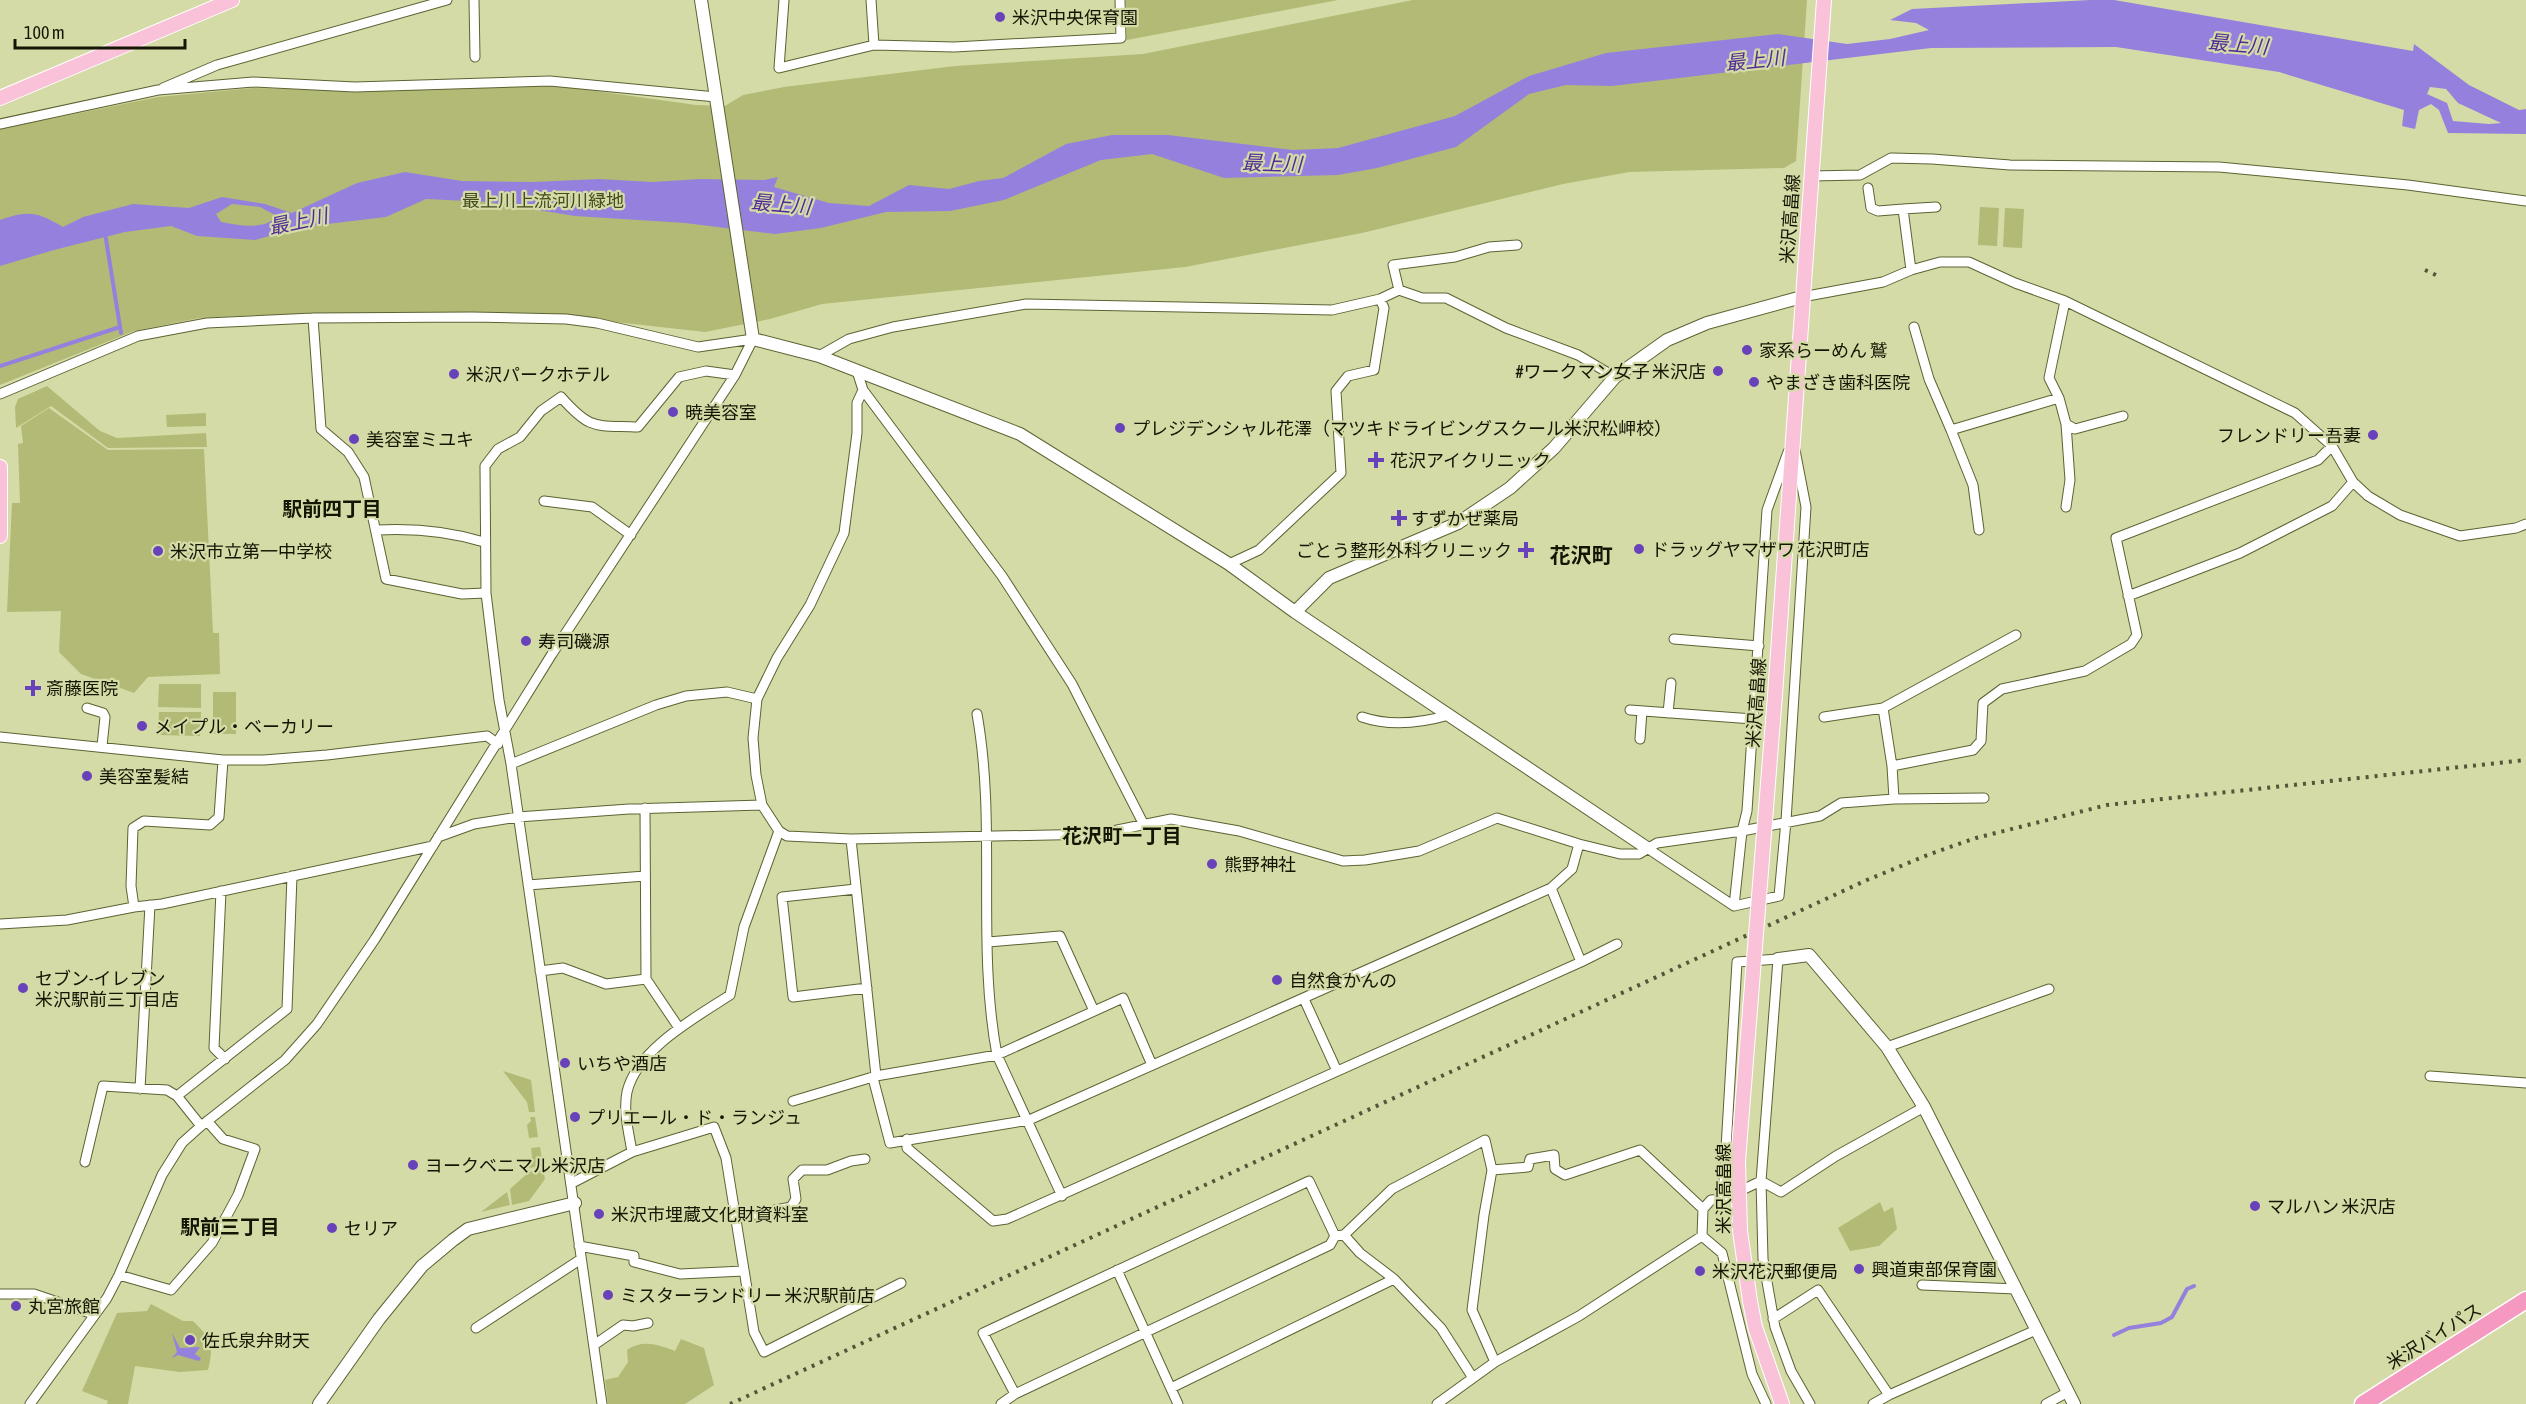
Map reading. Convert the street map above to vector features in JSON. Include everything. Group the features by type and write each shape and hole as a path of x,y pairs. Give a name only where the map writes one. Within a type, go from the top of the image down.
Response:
{"highway":[{"name":"米沢バイパス","path":"2363,1404 2526,1300"}],"main road":[{"path":"0,98 232,0"},
{"name":"米沢高畠線","path":"1782,1404 1755,1327 1750,1301 1740,1231 1738,1161 1775,695 1824,0"},
{"path":"0,467 0,536"}],"street":[{"path":"158,90 217,65 447,0"},
{"path":"474,0 475,57"},
{"path":"30,1404 106,1298 119,1275 162,1175 182,1143 285,1060 317,1024 375,939 552,654 735,375 753,339 701,0"},
{"path":"784,0 779,68 874,45 954,47 1121,38 1119,0"},
{"path":"871,0 874,45"},
{"path":"0,124 158,90 253,82 355,87 550,81 716,97"},
{"path":"1811,177 1860,174 1891,158 2010,165 2219,167 2408,186 2526,201"},
{"path":"1868,188 1871,208 1878,211 1936,207"},
{"path":"1903,210 1911,270"},
{"path":"1399,290 1393,265 1455,256 1489,247 1517,245"},
{"path":"1295,612 1329,578 1458,523 1510,489 1554,448 1615,376 1667,340 1707,323 1802,297 1883,282 1911,270 1940,262 1970,262 2015,283 2066,302 2295,413 2332,446 2353,482 2368,496 2400,514 2460,536 2516,528 2526,524"},
{"path":"819,356 849,339 893,327 1026,304 1332,309 1380,299 1399,290 1422,298 1446,298 1506,328 1578,355 1615,376"},
{"path":"1229,564 1259,550 1341,473 1336,390 1348,376 1374,370 1384,308 1380,299"},
{"path":"2066,302 2049,378 2066,424 2070,480 2066,507"},
{"path":"0,394 138,336 207,323 313,318 566,319 597,323 698,347 753,339 819,356 1020,434 1229,564 1295,612 1734,906 1779,896 1806,507 1793,440"},
{"path":"313,318 321,429 348,452 364,477 386,579 462,594 486,592"},
{"path":"1914,327 1929,379 1973,485 1979,530"},
{"path":"602,1404 511,764 498,700 486,592 485,466 498,449 520,437 541,411 561,397 579,418 592,425 638,427 679,377 706,371 735,375"},
{"path":"857,372 863,390 1002,576 1072,684 1143,823"},
{"path":"863,390 856,403 857,433 844,533 815,595 777,658 757,699 753,738 756,775 762,805 779,831 787,836 851,840 1098,834 1171,819 1239,831 1343,861 1365,860 1419,851 1497,818 1579,844 1620,854 1639,854 1657,843 1742,831 1820,816 1841,803 1894,799 1984,798"},
{"path":"1951,430 2058,398"},
{"path":"2066,424 2075,429 2123,416"},
{"path":"1734,906 1742,831 1748,811 1767,510 1793,440"},
{"path":"1892,766 1973,750 1981,741 1983,703 2002,689 2085,671 2131,644 2137,635 2116,538 2318,459 2332,446"},
{"path":"2128,596 2240,553 2332,506 2353,482"},
{"path":"544,501 592,507 631,535"},
{"path":"377,530 414,528 459,534 484,542"},
{"path":"1824,717 1883,708 2016,635"},
{"path":"1674,639 1759,646"},
{"path":"1668,713 1671,682"},
{"path":"511,764 656,705 686,696 727,692 757,699"},
{"path":"87,708 103,713 105,717 102,746"},
{"path":"1883,708 1892,766 1894,799"},
{"path":"1630,710 1753,719"},
{"path":"1640,739 1642,711"},
{"path":"977,714 984,750 988,942 993,1033 997,1055 1029,1120 1062,1196"},
{"path":"1362,717 1377,722 1422,722 1449,715"},
{"path":"0,737 223,760 264,760 327,755 487,736 498,744"},
{"path":"134,907 131,886 133,828 144,821 210,825 219,818 223,760"},
{"path":"0,924 67,920 221,891 436,842 474,824 518,817 645,808 762,805"},
{"path":"645,808 646,979 679,1028"},
{"path":"632,1152 625,1109 632,1078 651,1052 679,1028 730,995 744,927 779,831"},
{"path":"851,840 874,1077 890,1143 1029,1120 1551,888 1572,869 1579,844"},
{"path":"177,1096 287,1009 292,876"},
{"path":"528,885 645,876"},
{"path":"1551,888 1581,962"},
{"path":"856,889 782,897 793,997 867,988"},
{"path":"221,891 214,1048 225,1059"},
{"path":"140,1089 150,905"},
{"path":"988,942 1060,936 1094,1011"},
{"path":"907,1139 907,1148 993,1221 1007,1219 1617,944"},
{"path":"1723,1199 1737,962 1809,956 1887,1047 1924,1107 2074,1404"},
{"path":"1778,959 1761,1181 1763,1259 1773,1319 1791,1371 1810,1404"},
{"path":"540,971 563,968 606,984 646,979"},
{"path":"1887,1047 2049,989"},
{"path":"793,1101 874,1077 997,1055 1123,998 1152,1065"},
{"path":"1304,999 1337,1071"},
{"path":"2430,1076 2526,1083"},
{"path":"85,1162 103,1086 167,1090 177,1096 222,1139 255,1149 238,1196 212,1243 171,1290 119,1275"},
{"path":"1761,1181 1781,1192 1836,1156 1924,1107"},
{"path":"572,1183 632,1152 714,1127 726,1158 754,1332 764,1352 901,1283"},
{"path":"1001,1404 1015,1394 1145,1331 1330,1245 1392,1189 1485,1140 1492,1170 1484,1215 1473,1310 1495,1362"},
{"path":"1492,1170 1528,1167 1530,1160 1554,1155 1555,1169 1565,1175 1640,1150 1703,1209"},
{"path":"735,1218 790,1207 796,1199 792,1179 802,1170 827,1170 851,1161 865,1159"},
{"path":"1015,1394 983,1333 1309,1181 1340,1236 1394,1279 1441,1328 1473,1378"},
{"path":"1702,1236 1703,1209 1711,1200 1723,1199 1761,1181"},
{"path":"320,1404 379,1319 422,1266 453,1240 468,1229 575,1203"},
{"path":"1437,1404 1495,1362 1580,1316 1702,1236"},
{"path":"1702,1236 1722,1253 1752,1374 1766,1404"},
{"path":"579,1246 634,1256 634,1262 680,1274 744,1271"},
{"path":"476,1328 581,1259"},
{"path":"1117,1270 1178,1404"},
{"path":"1171,1388 1394,1279"},
{"path":"1922,1285 2016,1289"},
{"path":"1773,1319 1818,1290 1888,1395"},
{"path":"0,1294 34,1294 93,1314"},
{"path":"594,1345 622,1325 633,1326 648,1323"},
{"path":"1873,1404 1888,1395 2036,1330"},
{"path":"2046,1404 2068,1392"}],"green space":[{"path":"1126,0 1338,0 1127,40"},
{"name":"最上川上流河川緑地","path":"1413,0 1807,0 1796,161 1784,168 1629,172 1563,184 1362,233 1185,267 822,304 770,319 705,332 597,320 260,315 199,318 134,331 0,385 0,129 158,97 253,88 367,91 546,84 696,105 725,106 743,95 784,87 955,66 1143,54"},
{"path":"1980,207 1999,208 1997,246 1978,245"},
{"path":"2005,208 2024,209 2022,248 2003,247"},
{"path":"47,386 100,431 117,438 206,433 207,447 108,448 51,406 16,428 15,407 18,399"},
{"path":"49,408 108,450 204,449 213,633 219,633 220,674 148,677 134,693 81,674 59,652 61,611 7,612 12,503 20,503 18,444 23,443 21,426"},
{"path":"206,413 206,426 167,427 166,415"},
{"path":"159,684 201,684 201,708 158,707"},
{"path":"213,692 236,692 236,734 213,734"},
{"path":"159,712 201,712 200,736 158,735"},
{"path":"503,1071 531,1080 535,1112 529,1112 527,1102"},
{"path":"530,1117 535,1117 538,1137 529,1138 527,1125 531,1121"},
{"path":"540,1147 543,1166 528,1168 526,1165 532,1157 531,1148"},
{"path":"543,1170 545,1179 529,1201 512,1205 510,1189 529,1172"},
{"path":"507,1192 510,1205 481,1212"},
{"path":"1880,1202 1884,1212 1893,1207 1897,1229 1879,1246 1850,1251 1838,1228"},
{"path":"151,1304 183,1321 193,1321 204,1333 211,1348 208,1370 180,1372 135,1366 128,1404 107,1404 108,1401 82,1391 117,1313 147,1311"},
{"path":"681,1339 704,1348 714,1385 685,1404 608,1404 605,1380 618,1377 628,1362 627,1350 645,1344 675,1351"}],"water":[{"name":"最上川","path":"2114,0 2413,51 2414,44 2469,85 2519,110 2526,109 2526,134 2448,133 2439,110 2431,104 2419,110 2415,129 2402,126 2404,110 2279,72 2116,47 1931,48 1612,86 1566,85 1529,94 1456,147 1377,168 1338,175 1224,178 1152,154 1101,160 1004,200 950,211 886,212 821,228 775,234 685,223 575,216 488,202 426,199 386,217 302,227 255,240 197,236 171,226 125,232 0,266 0,220 18,215 33,214 63,227 83,217 133,204 189,208 222,197 265,204 292,213 357,183 405,172 462,181 533,182 599,179 652,182 701,179 764,180 778,177 774,187 829,203 869,206 909,185 949,189 979,181 1003,178 1066,144 1112,135 1168,135 1293,150 1338,148 1455,116 1529,76 1606,53 1778,34 1847,44 1890,39 1929,30 1916,23 1890,20 1912,9","holes":["2430,87 2446,89 2458,103 2501,123 2453,121 2447,103 2427,94","232,204 260,207 277,216 272,221 258,225 221,222 216,214"]},
{"path":"172,1333 180,1348 200,1347 195,1354 201,1358 199,1361 178,1355 172,1358 177,1352"}],"waterway":[{"path":"105,233 121,333"},
{"path":"0,366 120,327"},
{"path":"2114,1335 2129,1328 2161,1323 2172,1317 2187,1289 2194,1286"}],"railway":[{"path":"2425,270 2438,276"},
{"path":"730,1404 1867,880 1930,854 1976,838 2107,805 2526,760"}],"place":[{"name":"米沢中央保育園","path":"1000,17"},
{"name":"家系らーめん 鷲","path":"1747,350"},
{"name":"#ワークマン女子 米沢店","path":"1718,371"},
{"name":"米沢パークホテル","path":"454,374"},
{"name":"やまざき歯科医院","path":"1754,382"},
{"name":"暁美容室","path":"673,412"},
{"name":"プレジデンシャル花澤（マツキドライビングスクール米沢松岬校）","path":"1120,428"},
{"name":"フレンドリー吾妻","path":"2373,435"},
{"name":"美容室ミユキ","path":"354,439"},
{"name":"花沢アイクリニック","path":"1376,460"},
{"name":"すずかぜ薬局","path":"1399,518"},
{"name":"ドラッグヤマザワ 花沢町店","path":"1639,549"},
{"name":"ごとう整形外科クリニック","path":"1526,550"},
{"name":"米沢市立第一中学校","path":"158,551"},
{"name":"寿司磯源","path":"526,641"},
{"name":"斎藤医院","path":"33,688"},
{"name":"メイプル・ベーカリー","path":"142,726"},
{"name":"美容室髪結","path":"87,776"},
{"name":"熊野神社","path":"1212,864"},
{"name":"自然食かんの","path":"1277,980"},
{"name":"セブン-イレブン 米沢駅前三丁目店","path":"23,988"},
{"name":"いちや酒店","path":"565,1063"},
{"name":"プリエール・ド・ランジュ","path":"575,1117"},
{"name":"ヨークベニマル米沢店","path":"413,1165"},
{"name":"マルハン 米沢店","path":"2255,1206"},
{"name":"米沢市埋蔵文化財資料室","path":"599,1214"},
{"name":"セリア","path":"332,1228"},
{"name":"興道東部保育園","path":"1859,1269"},
{"name":"米沢花沢郵便局","path":"1700,1271"},
{"name":"ミスターランドリー 米沢駅前店","path":"608,1295"},
{"name":"丸宮旅館","path":"16,1306"},
{"name":"佐氏泉弁財天","path":"190,1340"}],"district":[{"name":"駅前四丁目","path":"332,508"},
{"name":"花沢町","path":"1581,555"},
{"name":"花沢町一丁目","path":"1122,835"},
{"name":"駅前三丁目","path":"230,1226"}]}
